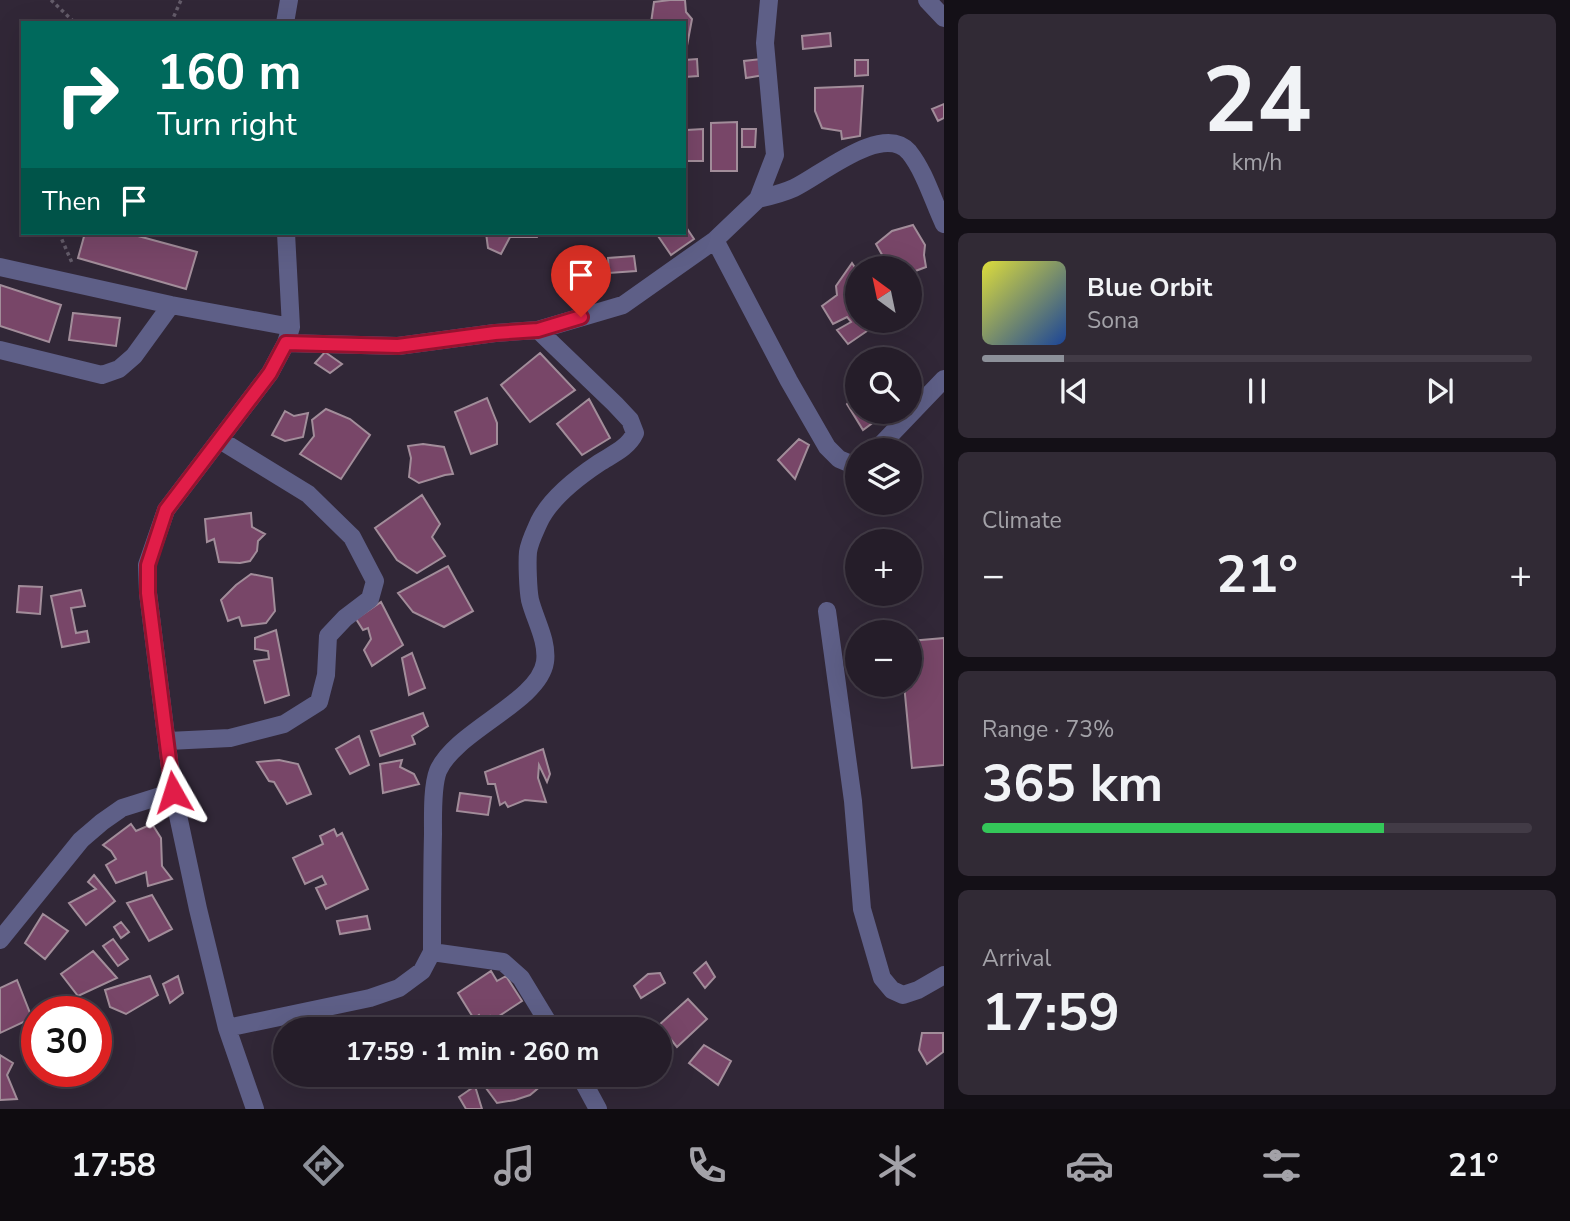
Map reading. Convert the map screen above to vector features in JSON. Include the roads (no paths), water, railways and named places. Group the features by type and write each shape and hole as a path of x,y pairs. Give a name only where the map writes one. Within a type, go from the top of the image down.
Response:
{"street":[{"path":"285,21 289,0"},
{"path":"0,267 171,305 288,335 398,346 538,330 623,305 715,240 758,199 775,155 765,43 769,0"},
{"path":"927,0 943,19"},
{"path":"758,199 796,187 856,152 877,144 896,143 907,150 919,168 943,224"},
{"path":"255,1109 227,1028 173,792 148,593 148,565 166,510 270,373 288,335 286,235"},
{"path":"715,240 827,447 845,462"},
{"path":"0,350 102,375 119,369 134,356 171,305"},
{"path":"227,1028 370,998 399,988 422,971 432,952 433,804 438,772 445,759 460,744 527,691 541,674 545,660 543,641 529,597 528,551 540,520 557,498 579,478 622,449 635,433 630,420 615,404 538,330"},
{"path":"887,438 943,379"},
{"path":"168,741 230,738 284,724 319,702 326,675 328,636 345,618 370,599 375,580 352,537 308,494 220,440"},
{"path":"827,611 853,802 862,909 882,978 892,990 903,995 918,990 943,975"},
{"path":"0,940 80,840 122,808 173,792"},
{"path":"432,952 503,962 522,978 545,1017"},
{"path":"586,1087 598,1109"}]}
